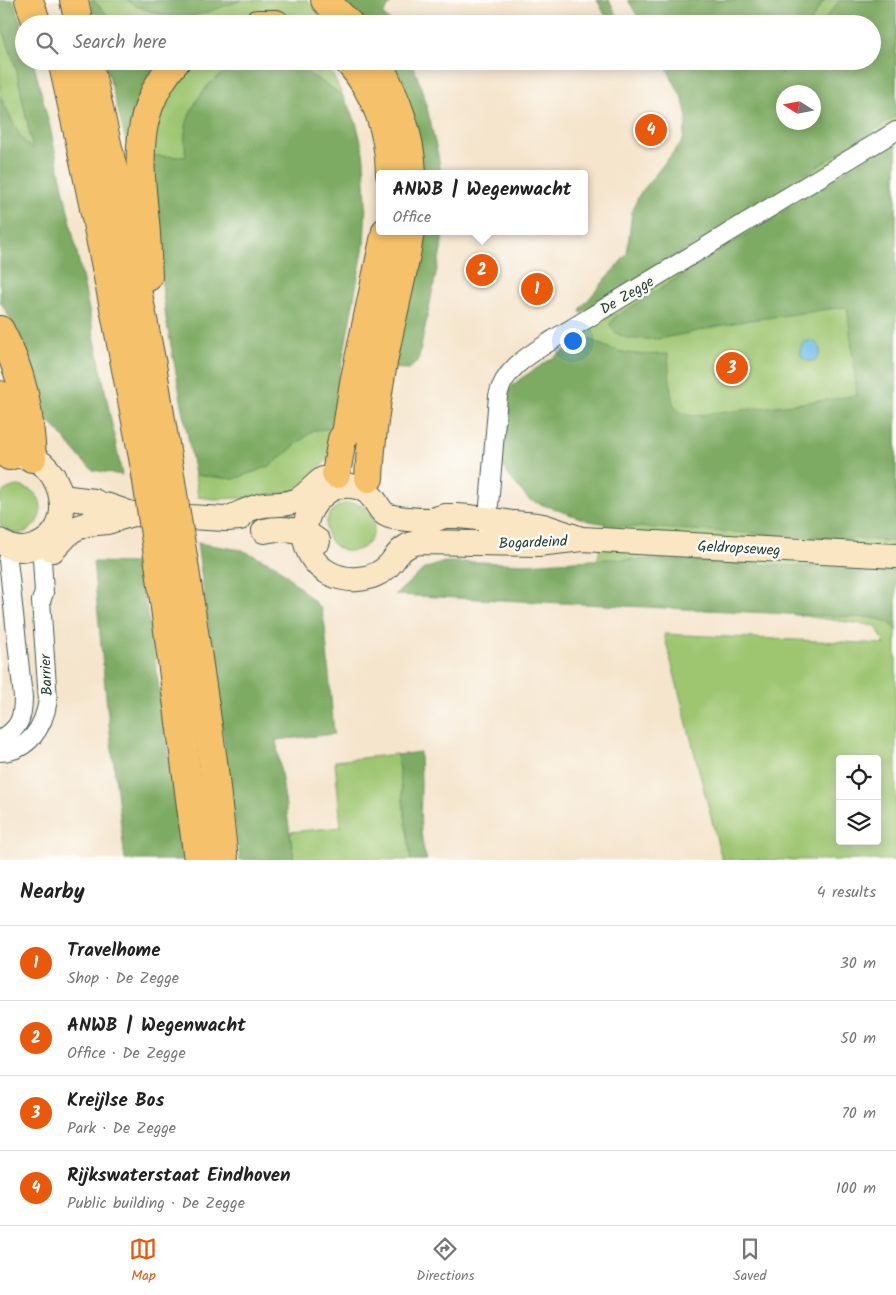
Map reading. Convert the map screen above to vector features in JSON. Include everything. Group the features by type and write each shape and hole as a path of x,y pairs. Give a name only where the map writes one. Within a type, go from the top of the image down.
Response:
{"highway":[{"path":"29,0 34,15"},
{"path":"47,0 51,15"},
{"path":"74,0 77,15"},
{"path":"325,0 340,15"},
{"path":"53,70 80,138"},
{"path":"64,70 114,305 157,469 172,563 212,761 224,860"},
{"path":"90,70 115,178 152,366"},
{"path":"157,469 146,225 140,174 141,141 143,125 156,89 170,70"},
{"path":"355,70 375,102 385,129 390,170"},
{"path":"382,70 397,103 407,134 412,170"},
{"path":"349,478 342,439 346,434 354,383 385,235"},
{"path":"349,478 371,442 384,354 409,235"},
{"path":"0,330 12,352 26,399 30,424 10,462"},
{"path":"0,395 4,403 10,462"},
{"path":"172,563 198,860"}],"main road":[{"path":"10,462 44,465 51,473 59,489 62,502 61,520 35,556"},
{"path":"62,502 93,508 101,504 132,514 226,519 302,515 312,536 317,540 332,562 347,568 352,574 374,562 385,551 394,533 394,513 391,500 379,485 349,478 320,481 305,521"},
{"name":"Bogardeind","path":"394,513 432,511 444,516 488,519 541,526 582,539"},
{"path":"3,552 7,546 22,549 35,556 48,555 71,531 87,524 107,522 132,514"},
{"path":"226,519 264,531 305,521"},
{"name":"Bogardeind","path":"352,574 359,579 375,575 391,564 404,549 420,542 538,544 582,539"},
{"name":"Geldropseweg","path":"582,539 896,556"}],"street":[{"name":"De Zegge","path":"487,543 498,396 503,382 512,370 554,339 896,131"},
{"name":"Barrier","path":"0,740 11,733 16,727 23,708 3,552"},
{"name":"Barrier","path":"0,752 13,750 31,739 40,728 47,710 48,700 41,601 36,594 35,556"}],"green space":[{"path":"0,0 13,0 18,15 15,15 15,65 0,20"},
{"path":"90,0 93,0 108,15 94,15"},
{"path":"93,0 127,0 136,6 162,15 108,15"},
{"path":"127,0 242,0 197,15 164,15"},
{"path":"242,0 307,0 321,15 195,15"},
{"path":"335,0 393,0 384,15 349,15"},
{"path":"597,0 609,0 617,15 605,15"},
{"path":"628,0 824,0 815,15 637,15"},
{"path":"667,0 896,0 896,860 722,860 664,634 885,644 876,626 592,587 608,508 547,413 591,323 620,311 632,248 698,178 704,70 881,70 881,15 676,15"},
{"path":"840,0 896,0 896,116 749,211 582,313 580,312 582,307 627,254 632,211 639,195 683,140 687,119 683,100 668,70 782,70 780,74 783,70 881,70 881,15 828,15"},
{"path":"0,20 16,70 33,150 19,134 0,97"},
{"path":"16,70 35,70 50,127 85,290 122,475 93,470 50,423 36,419 31,361 21,338 0,301 0,97 22,139 33,149"},
{"path":"107,70 161,70 131,161"},
{"path":"188,70 228,70 215,79 185,150 187,157 153,156 156,132 166,101 183,74"},
{"path":"295,70 329,70 343,96 330,87"},
{"path":"303,70 343,96 356,122 362,146 366,204 364,245 336,395 335,428 314,430 270,466 234,479 195,475 166,319 153,206 153,156 186,157 186,126 193,108 210,83 226,71"},
{"path":"385,70 415,70 423,91 440,170 416,170"},
{"path":"896,140 896,541 619,526 589,521 529,500 508,475 499,458 507,396 512,386 520,379 582,339 588,338 608,348 627,353 668,354 673,403 679,411 691,416 857,395 848,313 845,307 744,321 658,339 629,339 616,333 610,325 615,317"},
{"path":"413,235 443,235 418,361 409,369 387,368"},
{"path":"335,428 328,459 296,491 247,498 214,499 198,497 195,475 234,479 270,466 314,430"},
{"path":"18,486 32,491 39,500 41,510 31,529 21,533 11,532 0,524 0,495 8,489"},
{"path":"345,503 355,503 367,510 374,522 374,532 367,544 355,551 345,551 337,547 330,540 326,532 326,522 330,514 337,507"},
{"path":"197,543 242,550 277,566 321,608 325,626 334,734 276,740 294,860 240,860"},
{"path":"608,559 896,571 896,631 889,623 873,618 395,595 424,569 444,562 524,564"},
{"path":"93,562 138,563 152,638 183,860 125,860 107,707"},
{"path":"420,752 421,832 427,860 411,860 397,755"},
{"path":"397,754 411,860 294,860 290,832 341,827 335,761"}],"water":[{"path":"810,341 817,344 820,351 817,358 810,361 803,358 800,351 803,344"}],"place":[{"name":"Rijkswaterstaat Eindhoven","path":"651,130"},
{"name":"ANWB | Wegenwacht","path":"482,270"},
{"name":"Travelhome","path":"537,289"},
{"name":"Kreijlse Bos","path":"732,368"}]}
